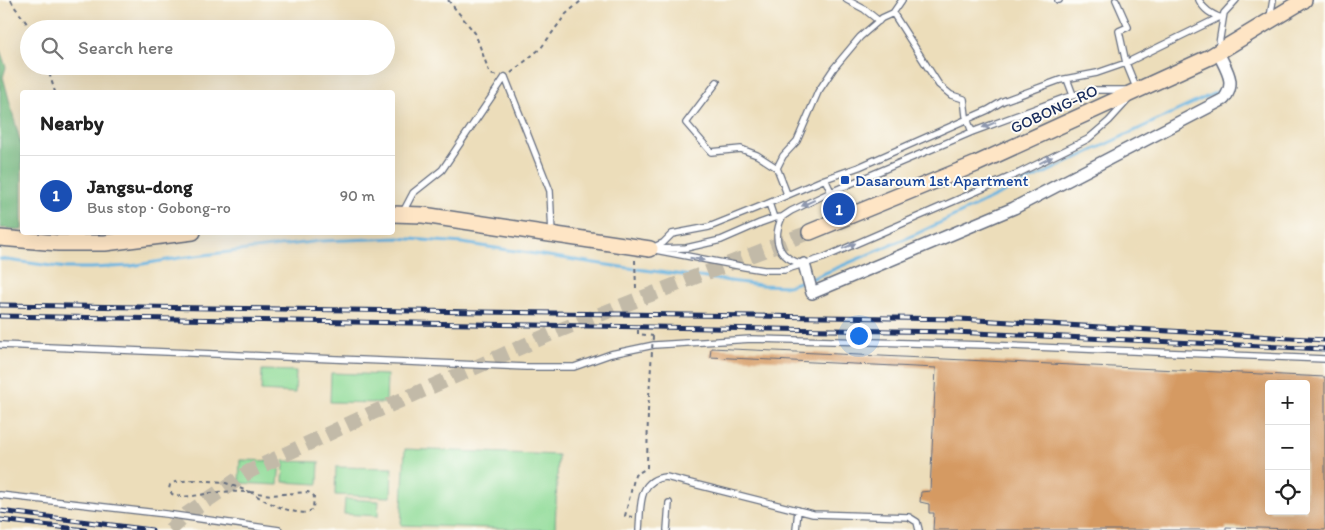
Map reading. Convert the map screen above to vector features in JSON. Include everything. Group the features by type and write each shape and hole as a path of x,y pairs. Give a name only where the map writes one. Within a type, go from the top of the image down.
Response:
{"main road":[{"name":"GOBONG-RO","path":"810,232 976,164 1210,57 1304,0"},
{"path":"397,214 423,215 650,250"},
{"path":"0,238 58,243 105,243 169,235"}],"street":[{"path":"804,267 812,293 1014,208 1224,99 1231,88 1218,52"}],"lane":[{"path":"847,0 864,9 879,21"},
{"path":"777,168 783,156 797,141 818,92 834,68 860,36 893,13 902,0"},
{"path":"1116,0 1128,27 1119,31 1126,63 1137,90"},
{"path":"1198,0 1203,8 1222,18"},
{"path":"1218,52 1222,18 1236,0"},
{"path":"1269,21 1274,0"},
{"path":"893,13 939,85 951,95 964,99 967,120 972,132"},
{"path":"650,250 663,243 672,234 709,227 825,179 859,168 967,120 1003,101 1060,80 1097,73 1126,63 1222,18"},
{"path":"397,214 413,193 442,170 505,78"},
{"path":"505,78 550,191 552,236"},
{"path":"1067,79 1073,95"},
{"path":"717,82 686,123 711,152 741,148 757,154 777,168 787,194"},
{"path":"650,250 686,248 721,240 774,218 782,217 831,192 972,132 1073,95 1094,90 1137,90"},
{"path":"650,250 764,270 804,267 1019,173 1088,139 1109,122 1137,90"},
{"path":"825,179 831,192"},
{"path":"769,203 774,218"},
{"path":"782,217 777,228 776,238 782,253 804,267"},
{"path":"0,345 526,367 574,367 611,354 654,345 752,340 987,345 1325,359"},
{"path":"639,530 641,499 647,486 654,479 666,477 813,514 909,517 917,522 919,530"},
{"path":"0,495 175,515 279,530"},
{"path":"667,530 669,503"},
{"path":"796,530 798,510"}],"path":[{"path":"11,0 24,20"},
{"path":"448,0 475,33 490,74 505,78 541,48 566,14 582,0"},
{"path":"50,75 54,90"},
{"path":"635,262 636,289"},
{"path":"638,330 638,334 653,336 648,411 647,468 635,475 625,516 640,518"},
{"path":"250,492 212,480 175,482 170,485 169,489 172,494 180,497 216,492 250,492 271,495 308,492 314,496 312,509 307,513 287,511 270,504 250,492"}],"green space":[{"path":"0,50 6,67 3,77 20,141 20,230 0,228"},
{"path":"262,370 296,371 295,393 261,391"},
{"path":"331,373 387,375 386,403 330,402"},
{"path":"405,449 558,455 555,530 401,525"},
{"path":"240,460 280,461 278,485 239,483"},
{"path":"284,461 319,462 318,484 283,482"},
{"path":"336,467 392,468 391,497 335,495"},
{"path":"345,499 379,501 378,516 344,514"}],"building":[{"path":"711,348 1325,377 1325,530 1226,527 1226,530 933,530 934,513 929,513 929,504 920,502 921,492 930,491 936,368 710,357"}],"waterway":[{"path":"811,279 914,235 1221,90"},
{"path":"0,259 66,268 131,266 179,258 320,241 398,238 462,243 621,267 761,285 788,286 805,280"}],"tunnel":[{"path":"170,530 187,514 250,471 372,413 555,332 810,232"}],"railway":[{"path":"0,305 960,319 1325,340"},
{"path":"0,316 954,332 1325,349"},
{"path":"0,511 152,530"},
{"path":"0,520 85,530"}],"place":[{"name":"Dasaroum 1st Apartment","path":"845,180"},
{"name":"Jangsu-dong","path":"839,209"}]}
